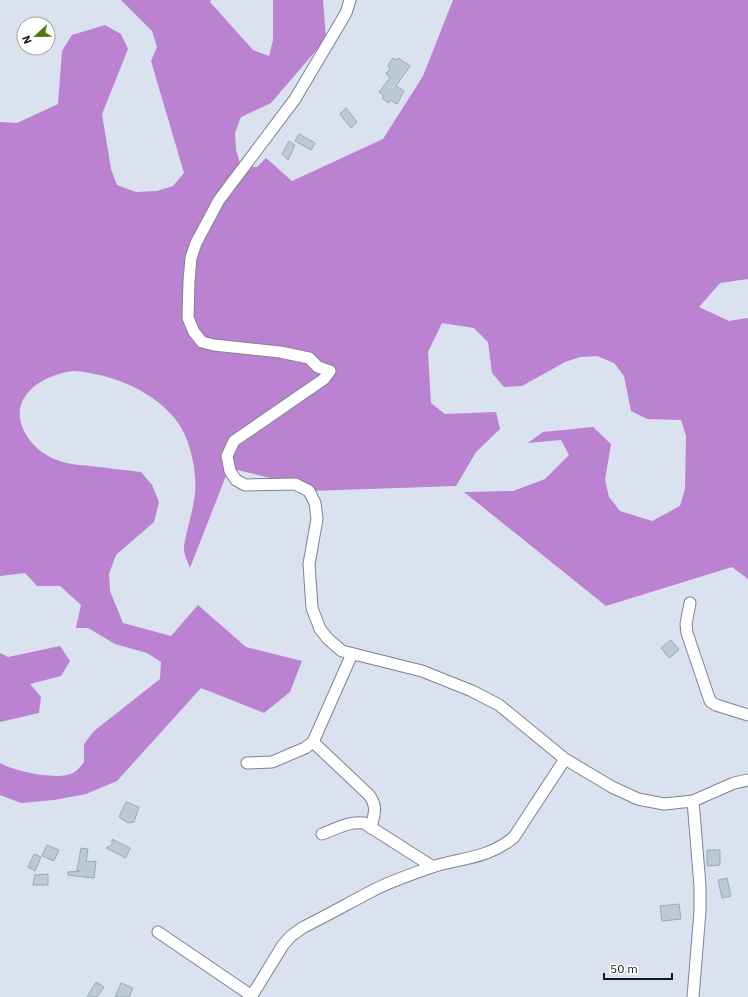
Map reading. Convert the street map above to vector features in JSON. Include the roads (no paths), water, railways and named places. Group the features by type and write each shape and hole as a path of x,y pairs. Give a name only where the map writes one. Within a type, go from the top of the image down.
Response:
{"street":[{"path":"350,0 346,13 295,99 219,200 196,243 191,258 188,318 194,332 202,342 214,345 280,352 308,358 318,367 330,371 324,379 234,441 227,456 230,471 236,480 245,485 295,484 309,491 315,503 317,519 309,564 312,608 320,629 328,639 342,651 422,671 472,691 499,704 565,758 612,787 638,799 664,804 694,801 734,783 748,780"},
{"path":"690,603 686,624 687,633 711,702 748,715"},
{"path":"247,763 276,761 305,748 313,742 352,654"},
{"path":"313,742 369,795 374,802 375,809 372,828"},
{"path":"158,932 251,996 283,945 291,936 302,928 374,890 433,867 485,854 506,844 514,837 565,758"},
{"path":"693,997 700,911 700,886 694,801"},
{"path":"322,834 355,822 364,823 433,867"}]}
